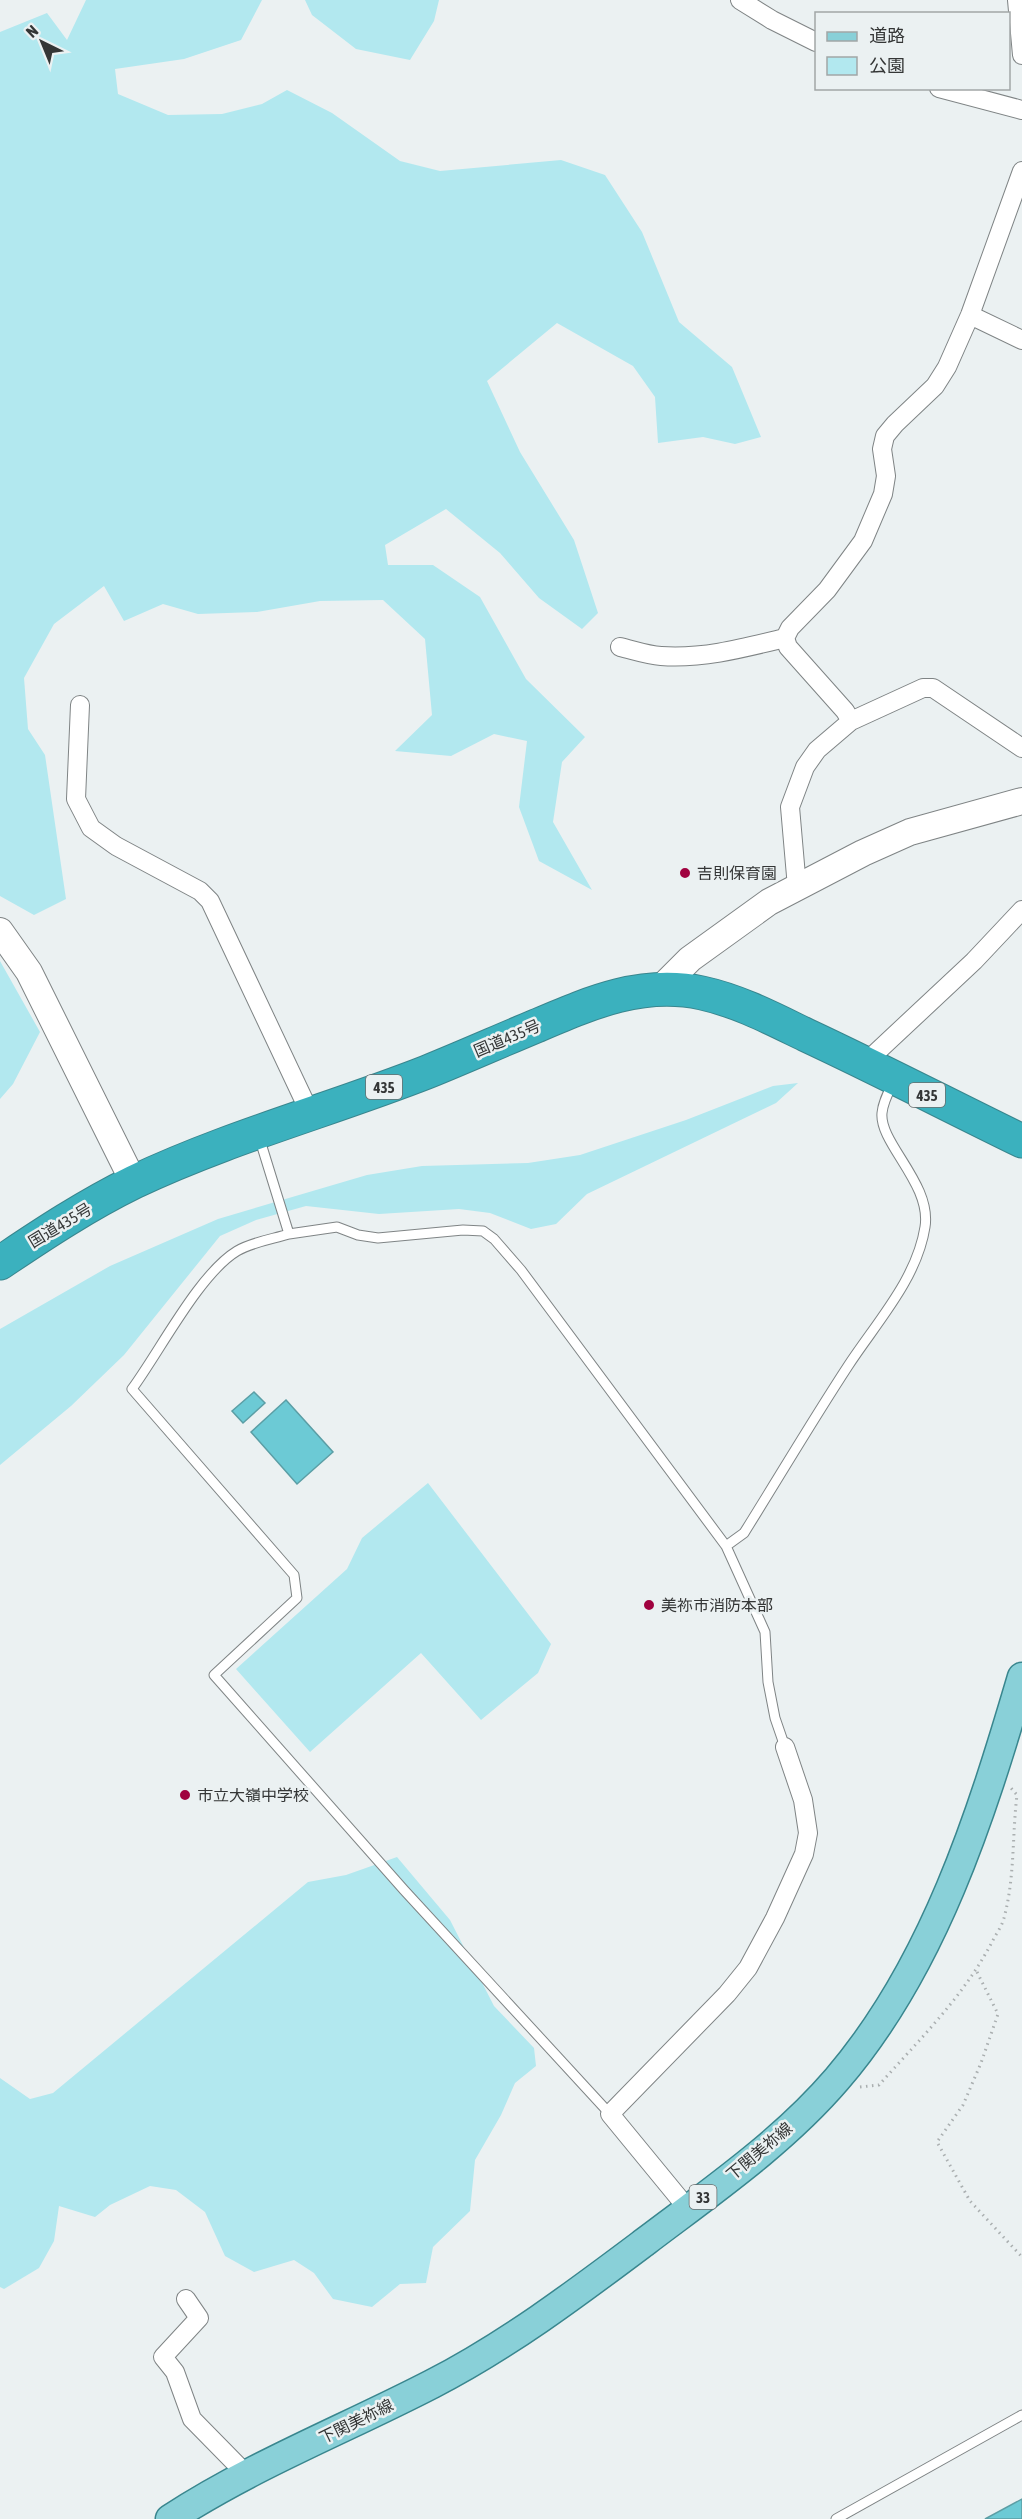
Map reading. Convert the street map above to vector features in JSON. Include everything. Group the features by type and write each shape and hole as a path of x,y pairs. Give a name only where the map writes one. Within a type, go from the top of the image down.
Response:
{"highway":[{"name":"国道435号","path":"0,1263 50,1229 134,1183 258,1131 426,1072 593,1002 627,992 662,988 702,993 742,1005 866,1063 1022,1141"}],"main road":[{"name":"下関美祢線","path":"170,2519 246,2474 444,2377 523,2330 688,2209 757,2155 838,2079 896,1996 920,1953 956,1870 993,1775 1022,1677"}],"street":[{"path":"740,0 772,20 815,42"},
{"path":"1017,0 1022,55"},
{"path":"945,90 1022,110"},
{"path":"851,721 845,711 788,647 785,638 790,628 827,590 863,541 883,494 886,476 882,449 885,436 935,386 947,367 970,315 1022,171"},
{"path":"970,315 1022,340"},
{"path":"620,647 660,656 692,655 727,652 785,638"},
{"path":"800,886 796,876 790,807 805,767 817,750 851,721 923,688 933,688 1022,748"},
{"path":"80,705 76,799 91,828 116,846 200,891 210,901 310,1113"},
{"path":"662,988 690,959 769,902 910,831 1022,801"},
{"path":"866,1063 974,961 1022,910"},
{"path":"0,931 29,972 134,1183"},
{"path":"688,2209 610,2114 727,1994 748,1968 775,1918 804,1854 808,1833 802,1800 785,1747"},
{"path":"186,2299 199,2318 163,2357 175,2372 192,2419 246,2474"}],"lane":[{"path":"726,1546 744,1533 905,1281 918,1254 926,1225 923,1201 915,1180 887,1133 881,1116 884,1100 895,1079"},
{"path":"258,1131 289,1234"},
{"path":"610,2114 404,1890 214,1675 297,1598 294,1575 132,1389 219,1265 238,1250 289,1234 337,1227 358,1235 378,1238 463,1230 483,1231 494,1239 521,1270 726,1546 765,1632 768,1682 775,1718 785,1747"},
{"path":"836,2519 1022,2415"}],"path":[{"path":"838,2079 857,2087 879,2085 976,1972 1004,1920 1014,1858 1013,1826 1017,1795 1006,1782 993,1775"},
{"path":"976,1972 998,2014 963,2105 937,2142 970,2201 1022,2257"}],"green space":[{"path":"86,0 262,0 241,40 184,59 115,69 118,94 168,115 222,114 262,104 287,90 332,113 400,161 440,171 561,160 605,175 642,232 679,322 732,367 761,437 735,444 703,437 658,443 655,397 633,366 557,323 487,381 520,452 574,540 598,613 582,629 539,598 500,553 446,509 385,545 388,565 433,565 480,597 526,679 585,737 562,762 553,822 592,890 539,861 519,807 527,741 494,734 451,756 395,751 432,715 425,639 383,600 320,601 257,612 198,614 163,604 124,621 104,586 54,624 24,678 28,729 45,755 66,899 34,915 0,896 0,32 47,13 67,40"},
{"path":"305,0 439,0 434,21 410,60 356,49 312,15"},
{"path":"0,961 40,1032 13,1084 0,1099"},
{"path":"798,1083 776,1103 587,1194 556,1224 531,1229 490,1213 459,1209 379,1214 306,1206 256,1220 220,1236 124,1355 71,1406 0,1465 0,1329 110,1266 218,1219 367,1175 422,1166 528,1163 580,1155 686,1120 773,1086"},
{"path":"428,1483 551,1644 538,1673 481,1720 421,1653 310,1752 236,1669 347,1569 362,1538"},
{"path":"397,1857 450,1920 494,2006 534,2048 536,2066 515,2083 501,2115 475,2160 470,2211 433,2247 426,2283 400,2284 372,2307 333,2299 314,2273 294,2260 254,2272 225,2256 205,2212 176,2190 150,2186 110,2205 95,2217 59,2206 54,2241 39,2268 4,2289 0,2287 0,2078 30,2099 53,2093 308,1882 346,1875"}],"shaded area":[{"path":"254,1392 265,1403 243,1423 232,1411"},
{"path":"286,1400 333,1452 297,1484 251,1432"},
{"path":"1022,2499 1022,2519 985,2519"}],"place":[{"name":"吉則保育園","path":"685,873"},
{"name":"美祢市消防本部","path":"649,1605"},
{"name":"市立大嶺中学校","path":"185,1795"}]}
